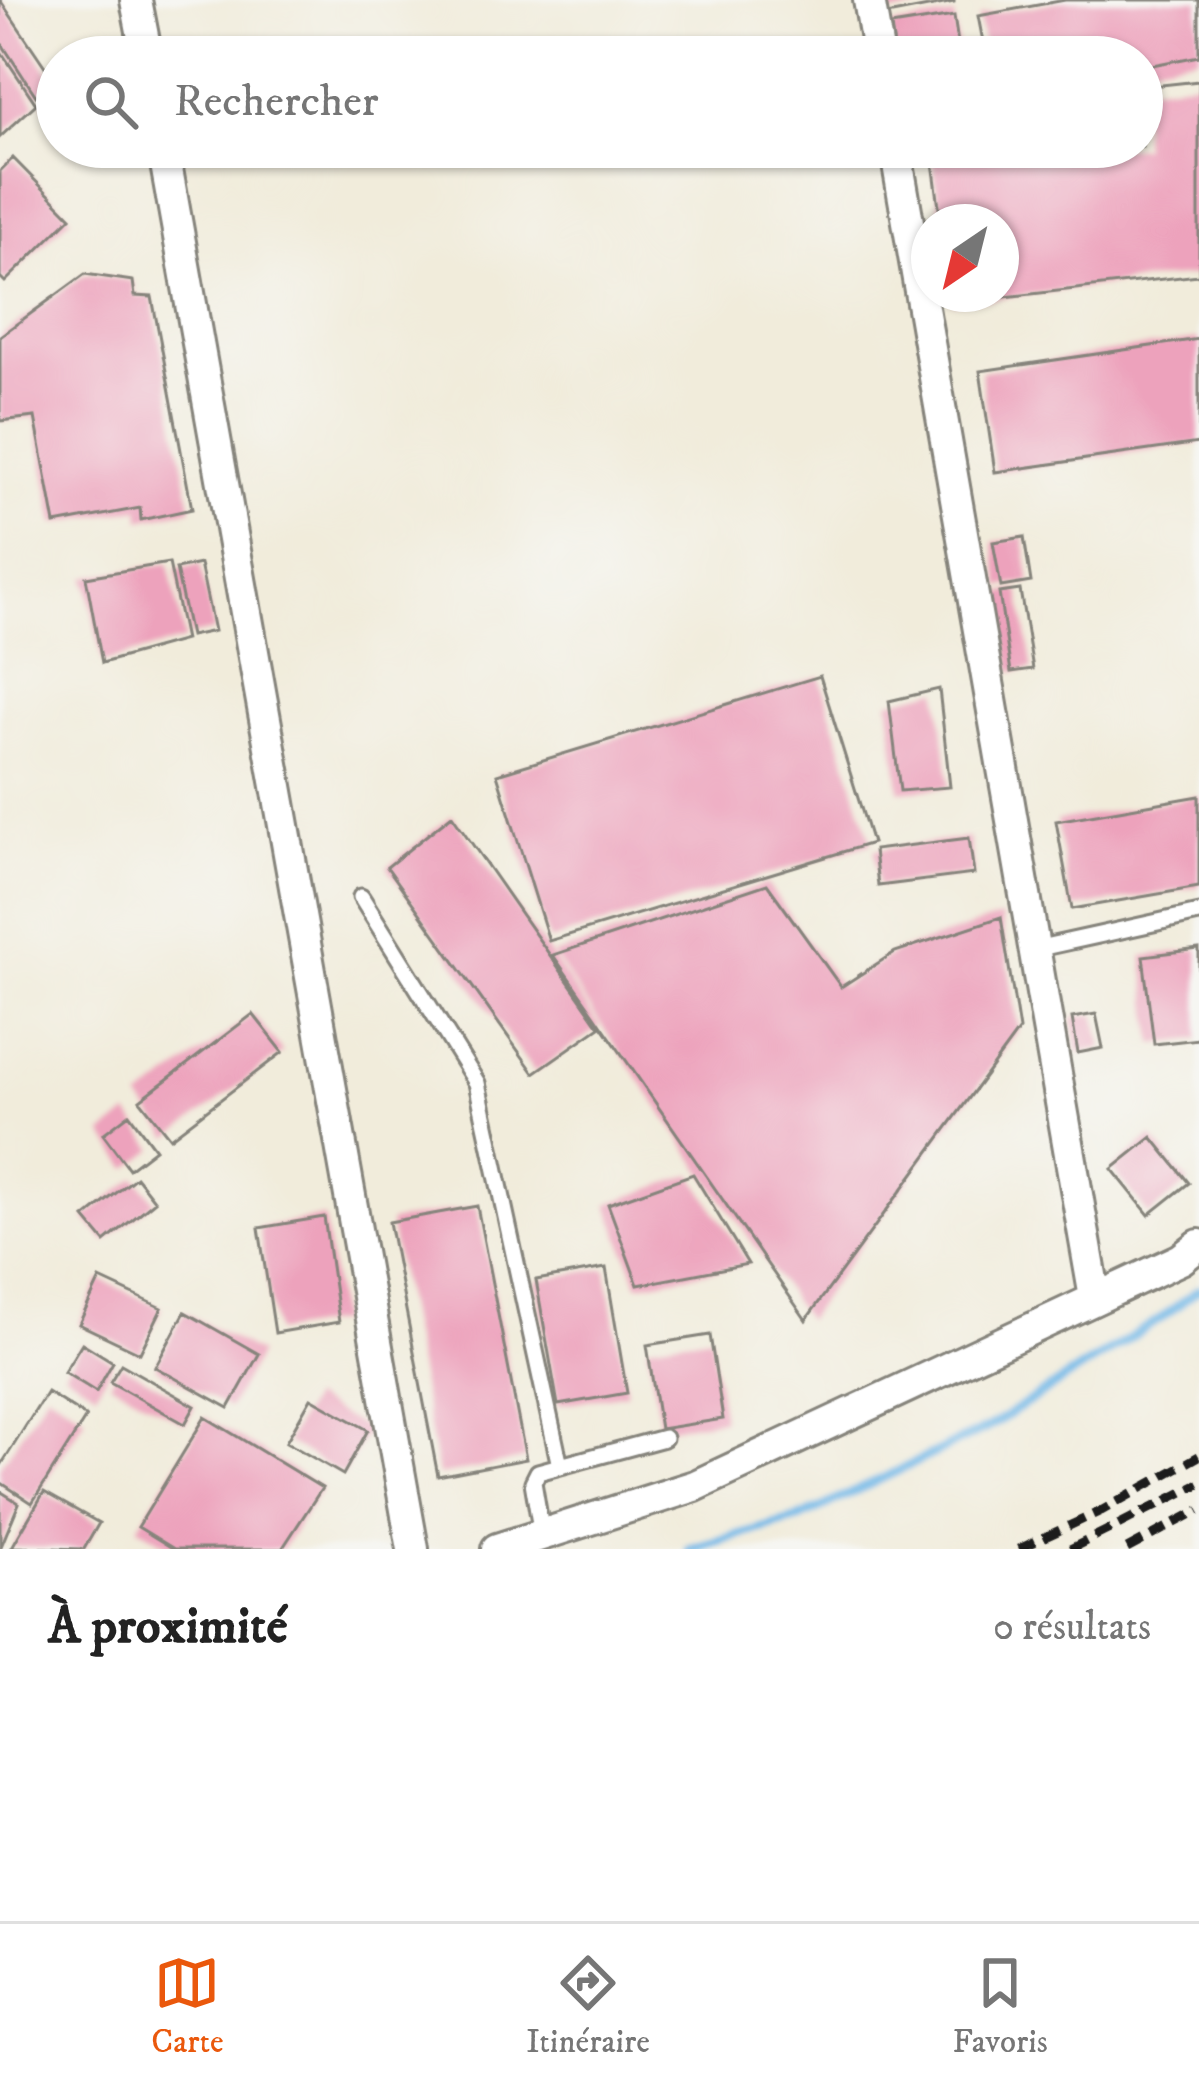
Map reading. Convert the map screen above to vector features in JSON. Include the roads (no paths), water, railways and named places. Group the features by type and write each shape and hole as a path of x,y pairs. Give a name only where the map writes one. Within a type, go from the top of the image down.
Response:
{"street":[{"path":"136,0 143,36"},
{"path":"869,0 875,36"},
{"path":"167,168 413,1549"},
{"path":"899,168 1095,1298"},
{"path":"497,1549 695,1486 1181,1259 1199,1245"}],"lane":[{"path":"361,897 477,1083 560,1466"},
{"path":"1035,949 1199,914"},
{"path":"542,1535 533,1482 538,1472 664,1438"}],"waterway":[{"path":"689,1549 802,1517 989,1427 1160,1319 1199,1289"}],"railway":[{"path":"1019,1549 1101,1511 1199,1456"},
{"path":"1070,1549 1199,1484"},
{"path":"1127,1549 1199,1510"}]}
